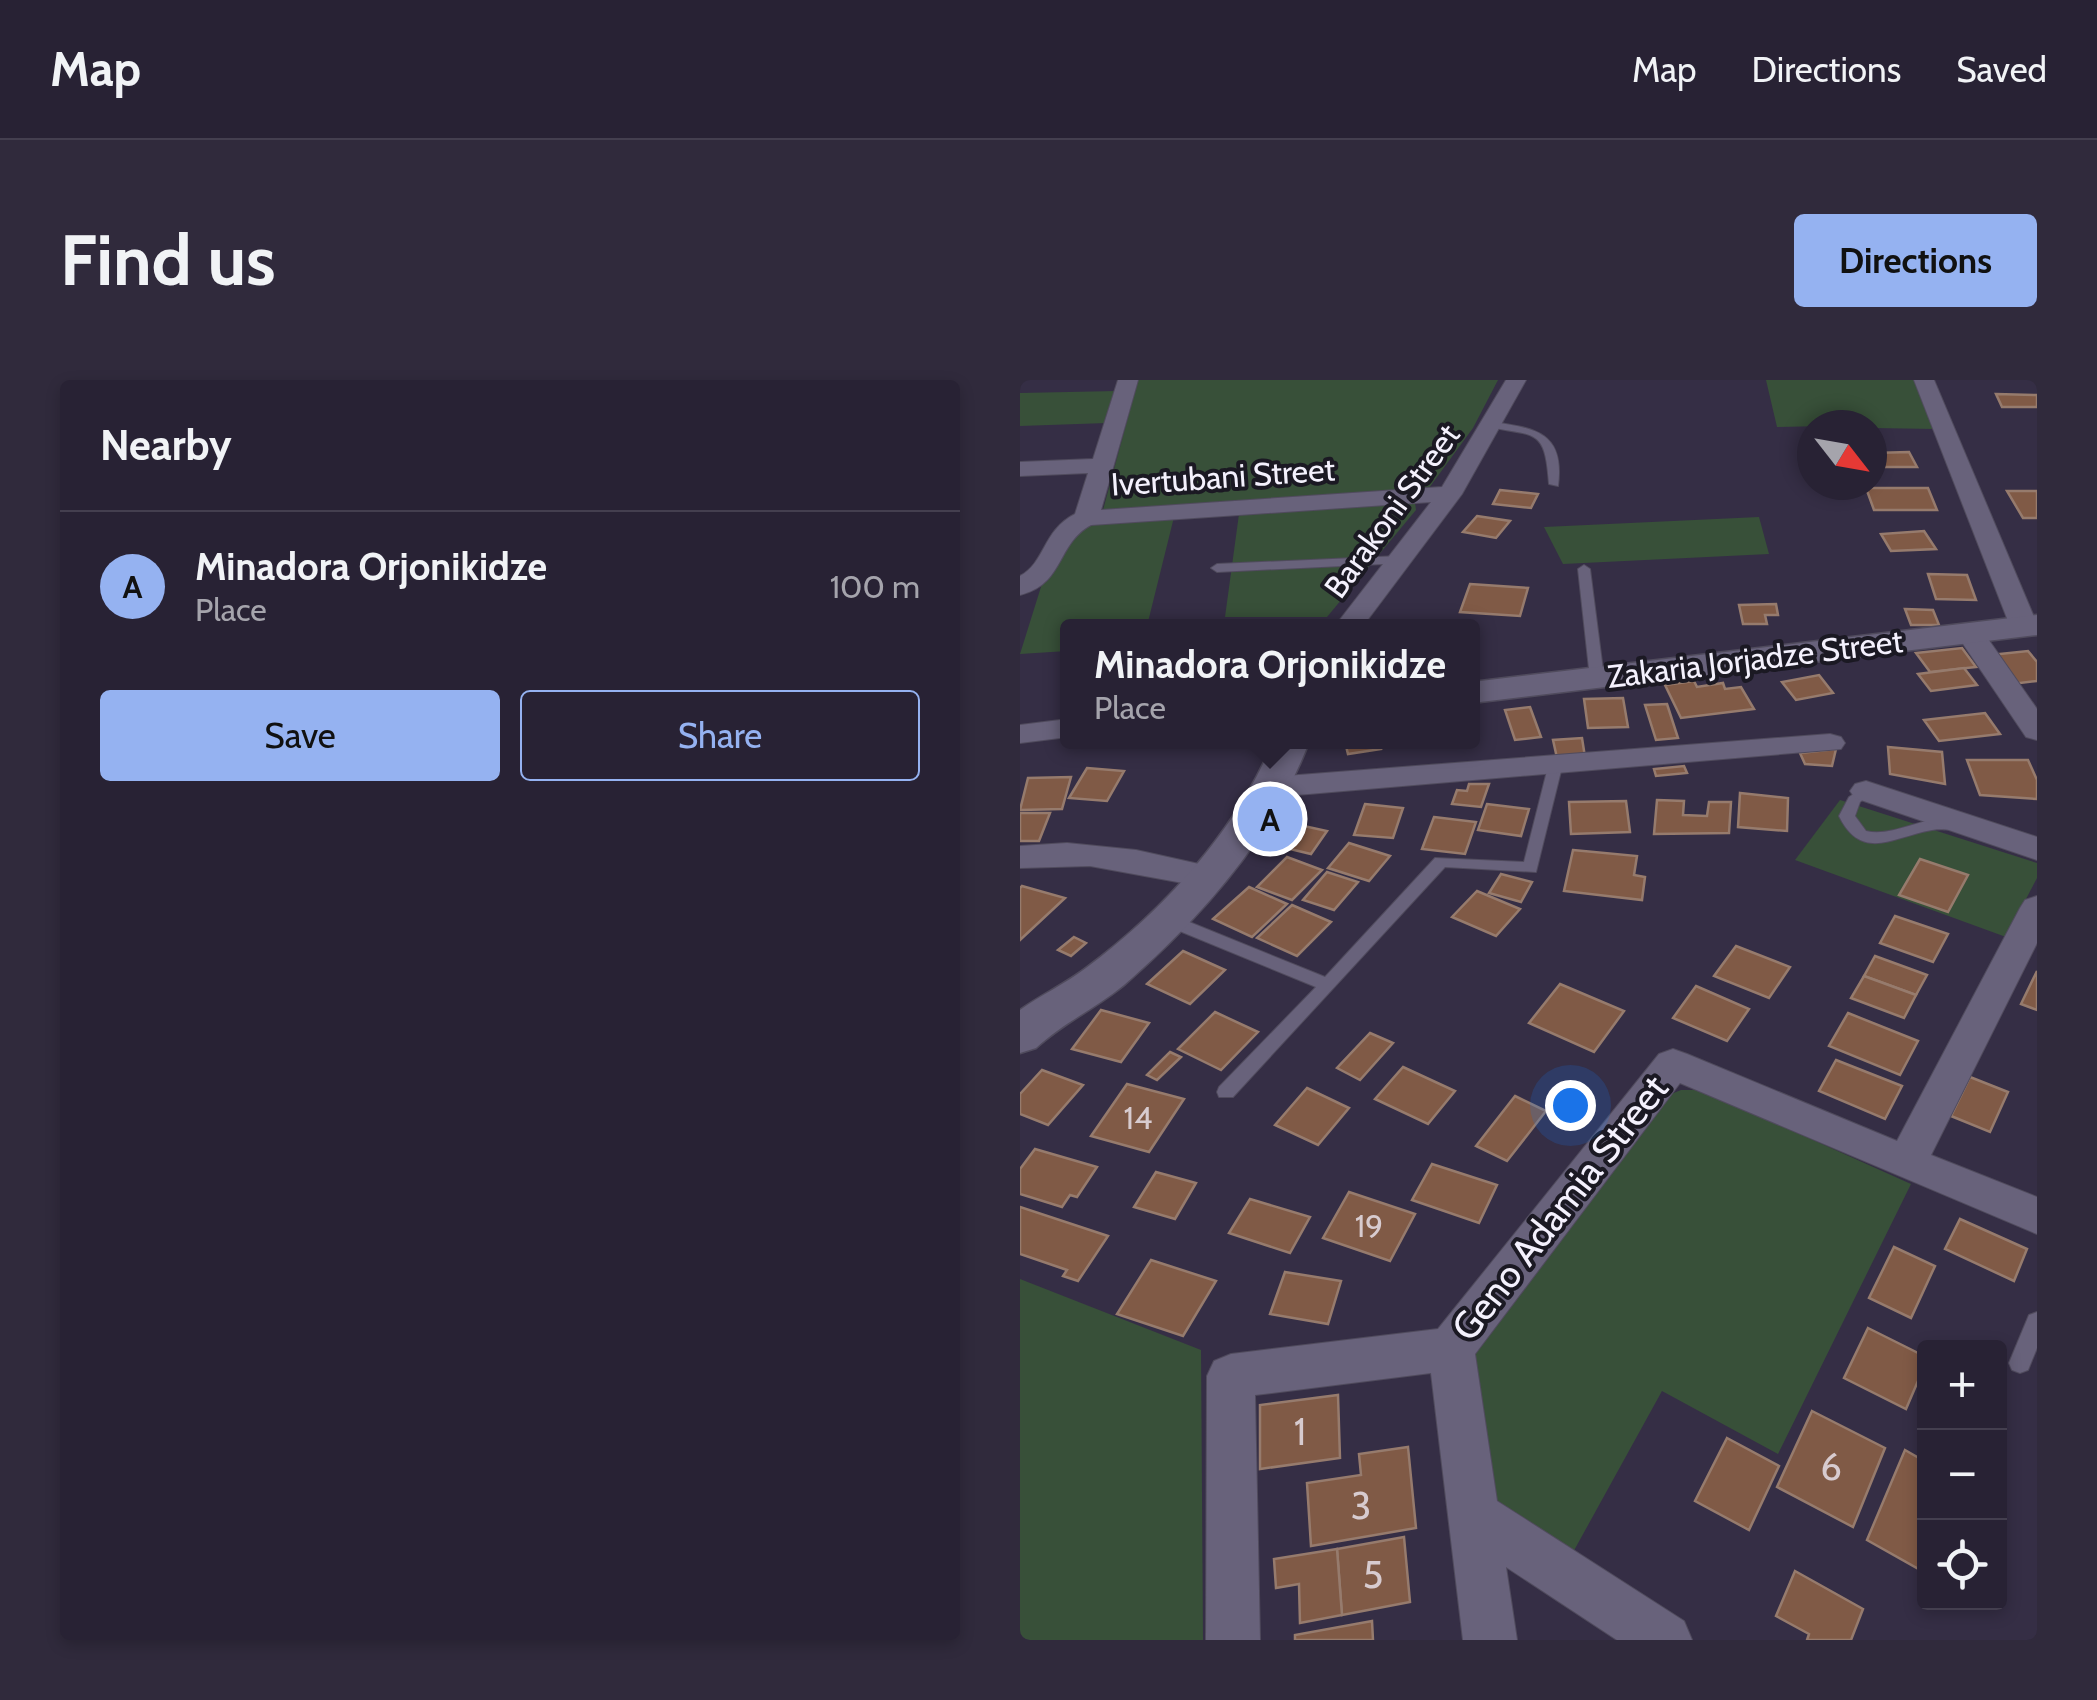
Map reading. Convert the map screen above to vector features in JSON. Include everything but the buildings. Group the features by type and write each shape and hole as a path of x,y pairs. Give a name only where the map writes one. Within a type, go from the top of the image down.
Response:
{"street":[{"name":"Ivertubani Street","path":"1128,380 1086,518 1450,494"},
{"name":"Barakoni Street","path":"1354,619 1450,494 1516,380"},
{"path":"1924,380 2030,626"},
{"path":"1020,469 1102,465"},
{"path":"1020,587 1040,576 1065,529 1086,518"},
{"name":"Zakaria Jorjadze Street","path":"1480,693 2030,626"},
{"path":"1968,632 2037,731"},
{"path":"1020,734 1060,729"},
{"path":"1273,787 1830,742"},
{"path":"1020,1036 1106,976 1166,919 1205,876 1273,787 1288,749"},
{"path":"1866,791 2037,849"},
{"path":"1020,857 1061,851 1142,861 1205,876"},
{"path":"2037,908 1906,1163 2037,1216"},
{"name":"Geno Adamia Street","path":"1233,1640 1231,1376 1451,1349 1673,1064 1906,1163"},
{"path":"1451,1349 1490,1640"},
{"path":"1473,1515 1665,1640"}],"lane":[{"path":"1492,425 1544,435 1552,445 1554,484"},
{"path":"1217,568 1400,560"},
{"path":"1584,569 1598,678"},
{"path":"1226,1092 1441,862 1530,868 1555,767"},
{"path":"1166,919 1328,984"},
{"path":"2020,1363 2037,1322"}],"green space":[{"path":"1138,380 1498,380 1473,428 1429,488 1103,510"},
{"path":"1766,380 1914,380 1937,429 1887,428 1887,410 1797,410 1797,427 1777,427"},
{"path":"1117,391 1107,423 1020,426 1020,393"},
{"path":"1404,500 1415,503 1416,510 1327,617 1225,617 1239,514"},
{"path":"1174,517 1149,619 1060,619 1060,651 1020,654 1060,526"},
{"path":"1759,517 1769,554 1563,564 1544,527"},
{"path":"1840,800 2037,863 2037,878 2006,937 1795,860"},
{"path":"1681,1090 1702,1090 1911,1184 1778,1454 1662,1391 1566,1565 1498,1511 1472,1352 1664,1097"},
{"path":"1020,1279 1201,1350 1203,1640 1020,1640"}],"place":[{"name":"Minadora Orjonikidze","path":"1270,819"}]}
